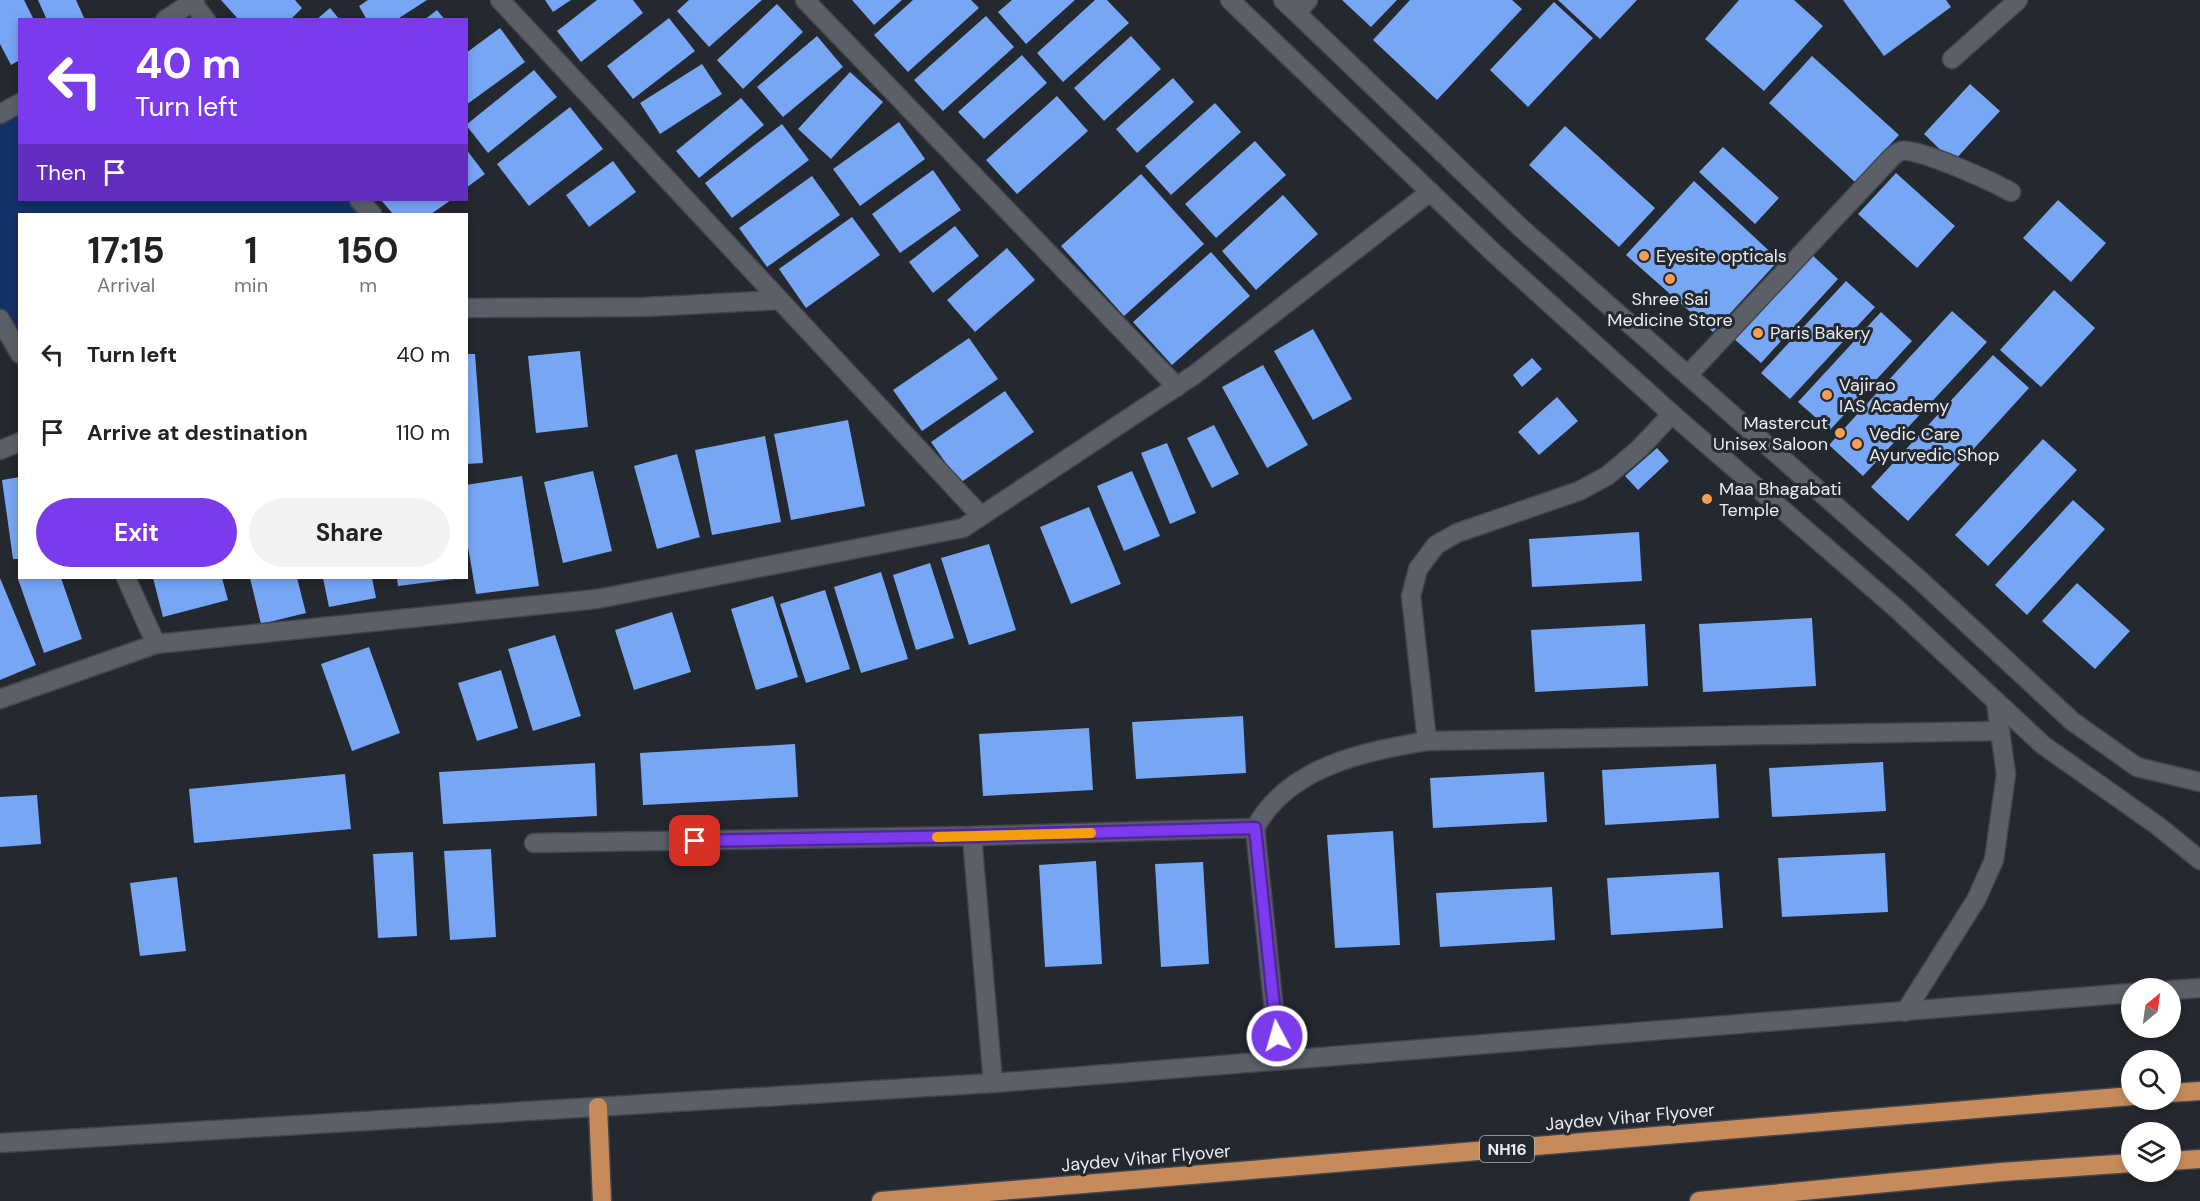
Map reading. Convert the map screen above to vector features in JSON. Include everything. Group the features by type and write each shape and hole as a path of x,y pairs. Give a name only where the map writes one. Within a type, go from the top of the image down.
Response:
{"highway":[{"path":"2181,1092 2200,1091"},
{"name":"Jaydev Vihar Flyover","path":"881,1201 2121,1097"},
{"path":"598,1107 602,1201"},
{"path":"2181,1160 2200,1159"},
{"path":"1699,1201 2001,1172 2121,1164"}],"street":[{"path":"500,0 981,516"},
{"path":"806,0 1177,387"},
{"path":"1230,0 1496,255 1672,414 1897,609 2043,745 2158,826 2200,860"},
{"path":"1952,58 2018,0"},
{"path":"168,18 193,1 205,18"},
{"path":"1296,4 1521,228 1922,582 2072,721 2137,767 2200,782"},
{"path":"0,114 18,104"},
{"path":"1688,375 1890,159 1901,151 1917,153 1984,178 2011,192"},
{"path":"0,699 156,644 597,599 963,528 1177,387 1430,192"},
{"path":"360,201 371,213"},
{"path":"468,308 646,308 779,300"},
{"path":"0,319 18,350"},
{"path":"1427,741 1411,596 1418,568 1436,545 1457,533 1579,490 1607,476 1639,449 1672,414"},
{"path":"0,450 18,443"},
{"path":"126,579 156,644"},
{"path":"1905,1012 1976,900 1994,860 2006,774 1996,702"},
{"path":"1279,1059 1255,828 1263,814 1282,794 1308,776 1334,763 1378,750 1427,741 2000,731"},
{"path":"534,843 972,836 1255,828"},
{"path":"972,836 993,1083"},
{"path":"2181,989 2200,988"},
{"path":"0,1143 993,1083 2121,994"}],"shaded area":[{"path":"18,104 18,201 360,201 371,213 18,213 18,352 0,319 0,114"}],"building":[{"path":"0,0 24,0 33,18 18,18 18,61 11,65 0,44"},
{"path":"38,0 76,0 84,18 46,18"},
{"path":"221,0 295,0 302,8 292,18 237,18"},
{"path":"368,0 427,0 399,18 366,18 359,6"},
{"path":"545,0 571,0 553,12"},
{"path":"597,0 633,0 643,13 581,62 557,31"},
{"path":"689,0 762,0 709,47 677,11"},
{"path":"852,0 902,0 874,25"},
{"path":"913,0 971,0 979,8 908,72 874,35"},
{"path":"1012,0 1075,0 1026,44 998,12"},
{"path":"1095,0 1107,0 1129,23 1063,82 1037,53"},
{"path":"1342,0 1397,0 1371,27"},
{"path":"1410,0 1512,0 1522,9 1437,100 1373,40"},
{"path":"1558,0 1637,0 1600,39"},
{"path":"1739,0 1794,0 1823,26 1764,91 1705,39"},
{"path":"1843,0 1946,0 1951,7 1884,56"},
{"path":"1554,2 1593,38 1528,107 1490,70"},
{"path":"777,4 803,32 743,89 717,60"},
{"path":"330,8 338,18 318,18"},
{"path":"437,10 443,18 427,18"},
{"path":"986,16 1014,47 943,111 914,80"},
{"path":"669,18 695,51 633,99 607,66"},
{"path":"500,28 525,62 468,104 468,52"},
{"path":"817,36 843,67 783,117 757,87"},
{"path":"1131,36 1161,69 1104,121 1074,88"},
{"path":"1022,55 1047,83 984,139 958,112"},
{"path":"1812,56 1899,135 1855,182 1769,103"},
{"path":"702,64 722,94 660,134 640,103"},
{"path":"534,70 557,97 488,153 468,128 468,123"},
{"path":"850,72 883,102 831,159 798,129"},
{"path":"1173,78 1194,102 1137,153 1116,129"},
{"path":"1970,84 2000,111 1953,162 1924,134"},
{"path":"1057,96 1088,131 1017,194 986,160"},
{"path":"741,98 764,125 699,178 676,151"},
{"path":"1215,103 1241,132 1171,195 1145,166"},
{"path":"570,107 603,149 529,206 497,164"},
{"path":"899,122 925,159 860,206 833,169"},
{"path":"782,124 809,160 732,218 705,183"},
{"path":"1565,126 1655,208 1619,247 1529,165"},
{"path":"1255,141 1286,175 1216,238 1185,204"},
{"path":"1723,147 1779,198 1755,224 1699,172"},
{"path":"468,152 485,174 468,187"},
{"path":"613,161 636,192 589,227 566,195"},
{"path":"933,170 961,210 900,253 872,214"},
{"path":"1896,173 1955,226 1917,268 1858,214"},
{"path":"1141,174 1204,244 1124,316 1061,246"},
{"path":"812,176 840,215 767,267 739,228"},
{"path":"1694,181 1779,260 1713,332 1626,255"},
{"path":"1283,195 1318,234 1256,290 1222,251"},
{"path":"2058,200 2106,243 2071,282 2023,238"},
{"path":"382,201 450,201 432,213 392,213"},
{"path":"852,217 880,255 806,308 779,269"},
{"path":"955,226 979,256 933,293 909,262"},
{"path":"1007,248 1035,280 975,332 947,300"},
{"path":"1211,252 1250,296 1172,365 1133,322"},
{"path":"1810,253 1838,279 1761,363 1732,337"},
{"path":"1846,281 1875,307 1790,399 1761,373"},
{"path":"2054,290 2095,328 2041,387 2000,350"},
{"path":"1952,311 1987,342 1863,476 1829,445"},
{"path":"1881,312 1912,341 1830,430 1798,402"},
{"path":"1313,329 1352,399 1313,420 1274,351"},
{"path":"969,338 998,379 922,431 893,390"},
{"path":"580,351 588,427 536,433 528,356"},
{"path":"468,354 475,354 483,463 468,464"},
{"path":"1993,355 2029,388 1908,521 1871,487"},
{"path":"1532,358 1542,369 1522,387 1513,375"},
{"path":"1263,365 1308,445 1267,468 1222,387"},
{"path":"1005,391 1034,432 960,483 931,442"},
{"path":"1557,397 1578,421 1539,455 1518,432"},
{"path":"848,420 865,506 791,520 774,434"},
{"path":"1214,425 1239,474 1212,488 1187,438"},
{"path":"765,436 781,522 712,535 695,450"},
{"path":"2043,439 2077,470 1988,566 1955,535"},
{"path":"1167,443 1196,513 1170,524 1141,453"},
{"path":"1657,448 1669,461 1638,490 1625,476"},
{"path":"677,454 700,537 657,549 634,466"},
{"path":"593,471 612,551 563,563 544,482"},
{"path":"1132,471 1160,536 1124,551 1097,486"},
{"path":"522,476 539,586 476,594 468,547 468,485"},
{"path":"18,477 18,559 13,559 2,480"},
{"path":"2073,500 2105,529 2027,615 1995,585"},
{"path":"1089,507 1121,584 1071,604 1040,527"},
{"path":"1639,532 1642,581 1532,587 1529,539"},
{"path":"989,544 1016,630 969,645 941,558"},
{"path":"930,563 954,638 916,650 893,575"},
{"path":"881,572 908,659 861,673 834,587"},
{"path":"0,578 36,665 0,680"},
{"path":"18,579 61,579 82,639 44,653"},
{"path":"153,579 222,579 228,600 163,617"},
{"path":"250,579 297,579 306,613 261,624"},
{"path":"323,579 372,579 376,598 329,607"},
{"path":"397,579 454,579 398,586"},
{"path":"2077,583 2130,631 2095,669 2042,621"},
{"path":"825,590 850,669 806,683 780,604"},
{"path":"773,596 798,677 756,690 731,609"},
{"path":"672,612 691,672 634,690 615,630"},
{"path":"1812,618 1816,686 1703,692 1699,624"},
{"path":"1645,624 1648,686 1535,692 1531,630"},
{"path":"555,635 581,716 533,731 508,649"},
{"path":"369,647 400,733 352,751 321,664"},
{"path":"501,670 518,728 477,741 458,683"},
{"path":"1243,716 1246,773 1136,779 1132,722"},
{"path":"1089,728 1093,790 983,796 979,734"},
{"path":"795,744 798,797 643,805 640,753"},
{"path":"1883,762 1886,811 1772,817 1769,768"},
{"path":"595,763 597,816 443,824 439,772"},
{"path":"1716,764 1719,818 1605,825 1602,770"},
{"path":"1544,772 1547,822 1433,828 1430,778"},
{"path":"345,774 351,829 194,843 189,789"},
{"path":"37,795 41,844 0,847 0,797"},
{"path":"1393,831 1400,945 1335,948 1327,835"},
{"path":"491,849 496,937 450,940 444,851"},
{"path":"413,852 417,936 378,938 373,854"},
{"path":"1885,853 1888,912 1782,917 1778,858"},
{"path":"1096,861 1102,964 1045,967 1039,865"},
{"path":"1203,862 1209,964 1161,967 1155,864"},
{"path":"1719,872 1723,928 1611,935 1607,878"},
{"path":"177,877 186,951 140,956 130,883"},
{"path":"1552,887 1555,940 1440,947 1436,893"}],"slow traffic":[{"path":"937,837 1091,833"}],"place":[{"name":"Eyesite opticals","path":"1644,256"},
{"name":"Shree Sai Medicine Store","path":"1670,279"},
{"name":"Paris Bakery","path":"1758,333"},
{"name":"Vajirao IAS Academy","path":"1827,395"},
{"name":"Mastercut Unisex Saloon","path":"1840,433"},
{"name":"Vedic Care Ayurvedic Shop","path":"1857,444"},
{"name":"Maa Bhagabati Temple","path":"1707,499"}],"route":[{"path":"695,841 1255,828 1277,1036"}]}
